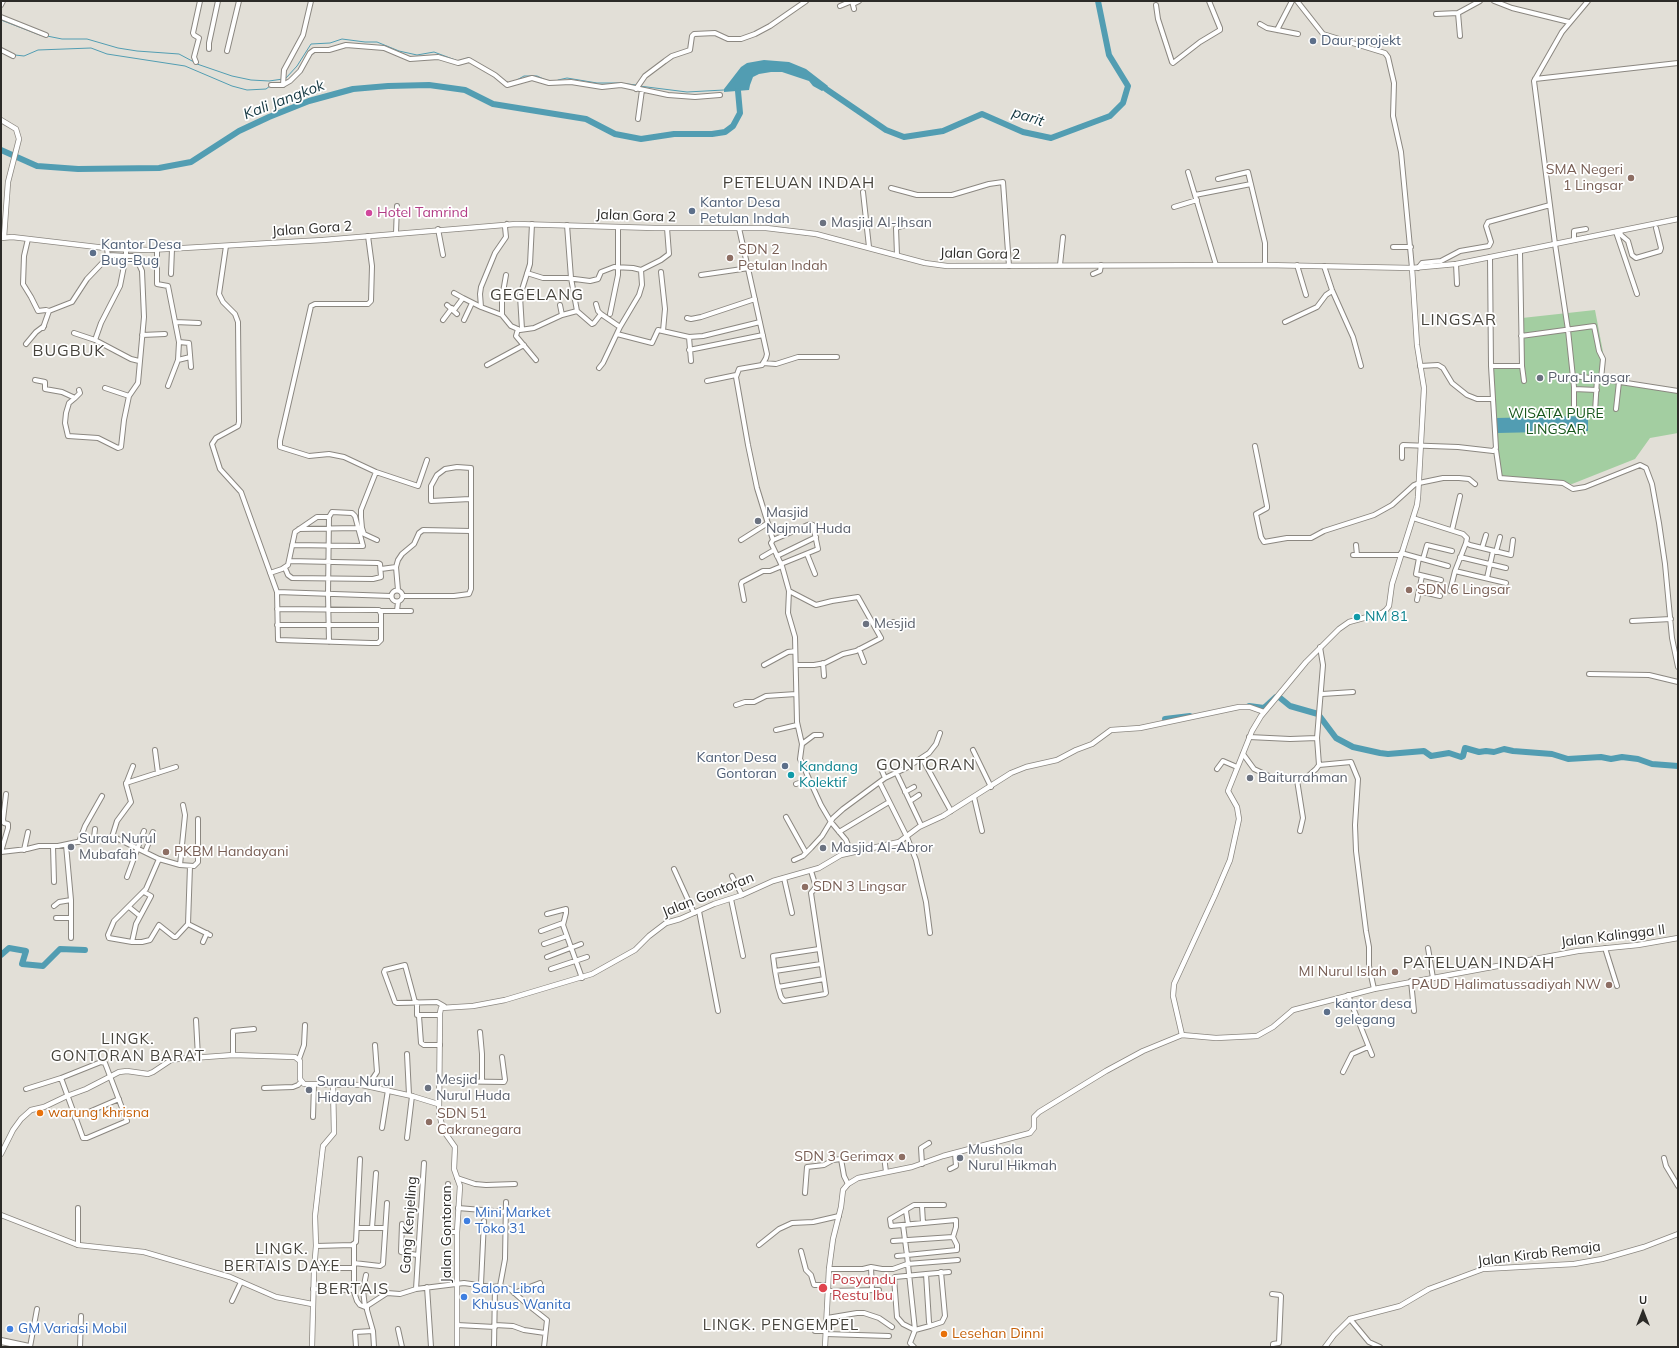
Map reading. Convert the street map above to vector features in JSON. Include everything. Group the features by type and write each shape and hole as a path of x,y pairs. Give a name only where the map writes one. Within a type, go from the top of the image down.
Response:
{"highway":[{"path":"1,1341 30,1347"}],"street":[{"path":"1,5 3,1"},
{"path":"196,62 194,57 199,38 194,35 193,32 200,1"},
{"path":"209,49 218,1"},
{"path":"227,51 239,1"},
{"path":"282,85 284,70 303,35 311,1"},
{"path":"637,89 639,83 645,76 668,59 690,50 692,36 695,34 715,33 728,39 741,39 765,29 806,1"},
{"path":"840,6 859,1"},
{"path":"1156,5 1158,19 1173,63 1194,46 1220,30 1209,1"},
{"path":"1277,30 1292,1"},
{"path":"826,1346 829,1269 833,1239 839,1216 843,1190 848,1184 862,1177 922,1164 955,1153 1030,1133 1034,1128 1034,1117 1039,1112 1106,1071 1144,1051 1182,1035 1173,996 1173,988 1230,860 1239,819 1237,807 1228,791 1249,737 1257,721 1264,712 1320,647 1344,625 1382,613 1389,606 1392,584 1417,505 1424,403 1424,388 1416,340 1411,246 1401,152 1393,116 1394,83 1387,56 1323,34 1297,1"},
{"path":"1436,14 1458,13 1480,1"},
{"path":"1494,1 1512,8 1569,22"},
{"path":"1574,406 1573,376 1568,330 1534,84 1535,79 1569,22 1588,1"},
{"path":"853,2 854,9"},
{"path":"1458,13 1460,36"},
{"path":"1,17 46,34"},
{"path":"1260,24 1267,28 1298,34"},
{"path":"271,85 282,85 297,74 314,50 329,50 347,45 384,48 410,59 423,60 438,57 458,63 469,60 486,69 507,85 532,78 546,83 571,82 602,86 621,85 661,94 693,97 720,95"},
{"path":"1,50 13,56"},
{"path":"1535,79 1678,63"},
{"path":"638,119 642,90"},
{"path":"1,120 17,130 19,140 7,191 2,237"},
{"path":"1218,179 1247,171 1264,243 1265,265"},
{"path":"1188,172 1216,265"},
{"path":"891,188 917,195 947,196 990,184 1003,182 1009,266"},
{"path":"1195,194 1251,184"},
{"path":"863,192 869,247"},
{"path":"1174,207 1197,200"},
{"path":"1418,268 1422,263 1441,261 1460,251 1489,246 1491,242 1486,224 1488,222 1550,204"},
{"path":"396,233 397,206"},
{"name":"Jalan Gora 2","path":"2,237 126,250 157,250 368,236 507,224 667,228 779,228 812,233 897,255 948,266 1297,265 1418,268 1456,264 1520,252 1678,219"},
{"path":"481,307 480,290 496,253 506,237 505,227 507,224"},
{"path":"532,224 530,262 520,296 520,329 516,336 536,360"},
{"path":"897,255 896,228 909,224"},
{"path":"567,225 571,278 577,311 593,324 601,314"},
{"path":"610,314 617,285 619,267 618,227"},
{"path":"527,273 543,278 594,280 598,279 601,272 619,267 641,270 669,254 667,228"},
{"path":"739,228 767,351 766,358 763,363 759,366 739,370 736,375 751,462 773,540 771,543 782,565 788,591 788,612 794,634 797,725 802,744 800,759 808,780 831,822 847,842 851,852"},
{"path":"1618,232 1628,240 1632,255 1636,258 1660,251 1661,248 1656,228"},
{"path":"438,229 443,255"},
{"path":"1574,240 1574,231 1586,229"},
{"path":"1618,232 1637,294"},
{"path":"368,236 372,266 371,301 368,304 315,304 311,306 280,447 309,456 329,454 344,457 376,472 418,486 427,460"},
{"path":"1060,265 1063,238"},
{"path":"28,239 24,256 23,284 38,311 49,311 68,305 73,301 87,279 108,255 107,248"},
{"path":"226,246 219,294 223,302 235,314 238,322 239,422 238,426 216,438 212,444 220,469 241,492 277,592 277,639 279,641 378,643 380,640 380,611"},
{"path":"1393,247 1411,246"},
{"path":"171,274 172,249"},
{"path":"95,340 101,323 119,290 126,250"},
{"path":"157,250 157,284 168,285 179,342 178,360 168,386"},
{"path":"1520,252 1521,336 1524,381"},
{"path":"79,390 80,393 69,403 66,409 65,423 67,436 98,438 120,448 129,396 138,383 144,317 142,271 136,258 108,255"},
{"path":"1490,257 1492,399 1500,478 1565,484 1569,487 1577,489 1640,465 1646,468 1654,495 1665,564 1674,652 1678,667"},
{"path":"1456,264 1457,284"},
{"path":"1093,274 1100,271 1102,265"},
{"path":"1297,265 1306,295"},
{"path":"1324,266 1332,289 1353,337 1361,366"},
{"path":"701,275 749,268"},
{"path":"599,368 603,363 620,327 641,292 641,270"},
{"path":"661,272 665,309 664,331"},
{"path":"502,314 502,298 506,275"},
{"path":"1286,322 1317,307 1332,289"},
{"path":"454,293 481,307 502,314 511,326 520,329 534,328 562,315 577,311"},
{"path":"443,320 454,311 463,298"},
{"path":"688,318 691,319 701,317 755,299"},
{"path":"464,320 472,303"},
{"path":"596,304 601,314 620,327"},
{"path":"448,305 454,311"},
{"path":"560,305 562,315"},
{"path":"26,344 38,330 42,328 49,311"},
{"path":"175,322 199,322"},
{"path":"617,334 652,343 656,330 689,337 706,335 760,322"},
{"path":"1521,336 1594,326 1596,328 1599,351 1603,359 1597,390 1595,412"},
{"path":"74,333 95,340 131,359 139,361"},
{"path":"142,335 165,334"},
{"path":"689,350 763,336"},
{"path":"689,337 691,360"},
{"path":"179,342 189,343 191,367"},
{"path":"487,365 524,345"},
{"path":"178,360 190,357"},
{"path":"763,363 776,364 798,357 836,357"},
{"path":"1420,366 1438,365 1442,368 1452,383 1467,395 1477,399 1492,399"},
{"path":"1491,366 1522,366"},
{"path":"707,381 736,375"},
{"path":"1573,376 1678,390"},
{"path":"35,380 45,382 45,389 62,392 75,398"},
{"path":"1616,409 1619,382"},
{"path":"105,388 129,396"},
{"path":"1574,389 1597,390"},
{"path":"1402,458 1402,446 1420,445 1496,450"},
{"path":"1255,446 1267,506 1267,508 1256,514 1261,537 1264,542 1287,538 1311,538 1324,531 1374,515 1392,505 1414,485 1419,483 1446,478 1459,478 1468,480 1475,484"},
{"path":"403,596 454,596 469,594 471,589 471,468 457,467 445,469 437,475 431,486 431,501 470,499"},
{"path":"376,472 362,510 361,517 364,534 377,540"},
{"path":"1452,530 1460,496"},
{"path":"292,545 328,545 363,546 355,516 352,513 332,512 329,517 328,545 329,642"},
{"path":"270,573 285,568 289,561 295,532 318,517 329,517"},
{"path":"1413,518 1466,536 1466,543 1455,571 1450,591"},
{"path":"741,540 768,523"},
{"path":"744,600 742,582 762,572 770,571 818,549 813,526 810,524 773,540"},
{"path":"299,529 357,528"},
{"path":"403,596 398,590 396,567 402,554 414,544 419,533 423,530 471,531"},
{"path":"1482,548 1486,535"},
{"path":"777,556 816,537"},
{"path":"1487,578 1494,551 1500,537"},
{"path":"1466,543 1511,555 1513,540"},
{"path":"1356,545 1355,555 1402,554 1448,566"},
{"path":"1441,580 1415,573 1427,545 1452,551"},
{"path":"762,557 774,550"},
{"path":"807,554 814,574"},
{"path":"1460,557 1506,568"},
{"path":"285,568 288,575 292,578 380,578 380,564 375,562 289,561"},
{"path":"381,569 396,567"},
{"path":"1455,571 1506,583"},
{"path":"1418,600 1422,576"},
{"path":"391,596 393,592 398,590"},
{"path":"788,591 816,605 857,596 876,627 881,639 823,663 814,665 796,665"},
{"path":"1420,591 1440,596"},
{"path":"277,592 391,596"},
{"path":"391,596 393,600 398,602"},
{"path":"398,611 398,602 403,596"},
{"path":"277,610 411,611"},
{"path":"1632,621 1671,619"},
{"path":"876,627 893,622"},
{"path":"277,625 380,625"},
{"path":"1319,765 1317,738 1322,694 1323,665 1320,647"},
{"path":"859,649 864,662"},
{"path":"764,665 788,652 795,651"},
{"path":"823,663 824,676"},
{"path":"1589,674 1649,676 1678,682"},
{"path":"1322,694 1353,692"},
{"path":"736,705 745,702 754,702 766,696 796,694"},
{"name":"Jalan Gontoran","path":"457,1347 457,1232 459,1181 454,1169 455,1147 446,1136 442,1126 438,1104 440,1010 444,1006 465,1006 491,1003 582,978 631,953 662,926 742,895 765,884 824,866 838,856 897,843 921,825 951,811 1021,769 1061,759 1076,750 1092,744 1111,730 1135,729 1239,707 1250,707 1264,712"},
{"path":"776,730 797,725"},
{"path":"794,860 806,853 818,840 833,818 843,809 880,783 884,778 922,758 930,752 940,734"},
{"path":"802,744 814,735 821,735"},
{"path":"1249,737 1290,739 1317,738"},
{"path":"155,750 158,773"},
{"path":"973,750 991,787"},
{"path":"1243,754 1252,767 1259,773 1271,777 1297,780 1310,775 1319,765 1351,762 1358,779 1355,825 1356,851 1369,947 1369,966 1374,988"},
{"path":"922,758 951,811"},
{"path":"1217,769 1223,761 1237,767"},
{"path":"878,764 884,778"},
{"path":"112,837 117,822 131,802 126,782 133,766"},
{"path":"126,782 176,768"},
{"path":"896,772 921,825"},
{"path":"796,784 808,780"},
{"path":"1297,780 1303,818 1300,831"},
{"path":"880,783 907,837 922,884 930,933"},
{"path":"905,792 914,787"},
{"path":"6,794 3,821 8,824 8,828 1,852 24,850 39,846 66,845 94,838 112,837 118,838 158,859 190,866 195,865 198,862 198,819"},
{"path":"910,802 919,795"},
{"path":"79,842 85,826 102,796"},
{"path":"974,796 982,831"},
{"path":"839,832 890,802"},
{"path":"180,864 185,815 182,805"},
{"path":"786,818 806,853"},
{"path":"94,838 95,829"},
{"path":"127,877 144,831"},
{"path":"24,850 28,832"},
{"path":"145,852 153,832"},
{"path":"66,845 71,938"},
{"path":"53,846 54,882"},
{"path":"158,859 152,877 144,892 114,921 108,936 112,939 132,942 150,940 159,925 176,937 188,924 190,866"},
{"path":"674,869 694,913"},
{"path":"810,870 816,887 811,892 826,993 784,1001 781,998 778,987 773,956 819,949"},
{"path":"732,876 742,895"},
{"path":"784,878 792,913"},
{"path":"132,942 135,926 151,896 144,892"},
{"path":"731,899 743,956"},
{"path":"54,906 59,902 70,900"},
{"path":"129,907 140,916"},
{"path":"547,914 565,908 566,913 563,923 582,978"},
{"path":"699,911 718,1011"},
{"path":"56,918 71,918"},
{"path":"541,931 563,923"},
{"path":"188,924 209,934 203,942"},
{"path":"544,944 567,936"},
{"name":"Jalan Kalingga II","path":"1182,1035 1216,1038 1257,1036 1273,1027 1293,1010 1374,988 1578,951 1638,945 1678,938"},
{"path":"547,957 581,944"},
{"path":"1428,948 1432,978"},
{"path":"1605,948 1617,986"},
{"path":"551,969 587,957"},
{"path":"775,971 821,964"},
{"path":"440,1045 424,1045 421,1043 419,1016 416,1014 416,1002 406,966 402,965 384,971 394,1002 397,1004 416,1002 438,1002 444,1006"},
{"path":"778,987 824,979"},
{"path":"1411,981 1414,1011"},
{"path":"1348,995 1372,1055"},
{"path":"419,1016 440,1015"},
{"path":"196,1020 198,1057"},
{"path":"301,1082 299,1059 304,1045 305,1025"},
{"path":"233,1055 232,1031 254,1029"},
{"path":"480,1032 482,1081"},
{"path":"372,1086 373,1078 376,1072 375,1045"},
{"path":"1343,1072 1352,1054 1368,1048"},
{"path":"407,1054 410,1095 407,1138"},
{"path":"1,1154 13,1130 31,1110 44,1107 124,1071 148,1074 172,1060 198,1057 279,1055 294,1056 299,1059"},
{"path":"439,1081 505,1081 502,1057"},
{"path":"26,1089 61,1078 102,1062 105,1063 127,1120 124,1123 85,1138 82,1137 61,1078"},
{"path":"301,1082 314,1085 359,1084 372,1086 410,1095 438,1104"},
{"path":"264,1088 293,1087 301,1082"},
{"path":"313,1118 314,1085"},
{"path":"312,1347 312,1304 316,1246 315,1220 323,1145 334,1133 333,1085"},
{"path":"382,1128 388,1090"},
{"path":"75,1118 119,1099"},
{"path":"922,1164 921,1148 929,1143"},
{"path":"950,1169 956,1166 955,1153"},
{"path":"884,1156 886,1172"},
{"path":"1664,1158 1668,1169 1678,1186"},
{"path":"360,1159 357,1228 356,1241 354,1244 354,1290 357,1301 360,1305 367,1306 386,1293 400,1294 426,1287 457,1283 481,1284 508,1288 546,1318 547,1324 544,1347"},
{"path":"806,1193 807,1167 824,1165 833,1160 841,1159 844,1176 848,1184"},
{"name":"Gang Kenjeling","path":"416,1289 424,1163"},
{"path":"372,1228 376,1174"},
{"path":"459,1181 486,1185 515,1184"},
{"path":"448,1184 446,1230 448,1232 457,1232"},
{"path":"494,1347 498,1286 505,1259 506,1202"},
{"path":"314,1268 382,1265 387,1203"},
{"path":"897,1256 957,1250 957,1245 953,1237 956,1227 956,1220 891,1226 890,1219 914,1205 944,1205"},
{"path":"922,1206 923,1223"},
{"path":"78,1208 78,1245"},
{"path":"458,1208 506,1212"},
{"path":"906,1211 906,1255 915,1330 910,1341 914,1347"},
{"path":"1,1216 78,1245 144,1252 241,1282 276,1297 312,1304"},
{"path":"759,1245 779,1229 792,1223 813,1222 839,1216"},
{"path":"481,1284 484,1221"},
{"path":"402,1224 401,1252 418,1255"},
{"path":"357,1228 384,1228"},
{"name":"Jalan Kirab Remaja","path":"1325,1347 1334,1335 1350,1320 1400,1306 1426,1290 1482,1269 1587,1262 1638,1249 1678,1234"},
{"path":"892,1241 953,1237"},
{"path":"316,1246 354,1244"},
{"path":"802,1253 806,1270 811,1275 814,1285 828,1285"},
{"path":"829,1269 863,1269 871,1267 893,1269 908,1264 958,1260"},
{"path":"871,1267 872,1290"},
{"path":"941,1272 945,1316 942,1322 915,1330 903,1324 897,1317 893,1278 941,1272 949,1272"},
{"path":"926,1274 930,1326"},
{"path":"366,1275 364,1286 373,1331 374,1347"},
{"path":"232,1301 241,1282"},
{"path":"514,1292 540,1283"},
{"path":"426,1287 431,1347"},
{"path":"313,1289 354,1290"},
{"path":"828,1291 879,1290"},
{"path":"1272,1294 1281,1296 1279,1342 1273,1344 1273,1347"},
{"path":"30,1347 37,1309"},
{"path":"827,1318 854,1313 864,1313 879,1318 892,1327"},
{"path":"80,1347 81,1316"},
{"path":"1350,1320 1369,1342 1380,1347"},
{"path":"457,1325 516,1326 524,1330 545,1333"},
{"path":"398,1329 402,1347"},
{"path":"356,1347 355,1332 373,1331"},
{"path":"815,1331 826,1333 889,1336"}],"green space":[{"name":"WISATA PURE LINGSAR","path":"1595,310 1603,352 1599,381 1678,392 1678,433 1650,438 1635,459 1572,484 1499,477 1491,368 1523,365 1522,318"}],"water":[{"path":"764,60 789,62 806,69 828,86 822,91 813,86 809,81 782,72 771,72 759,74 753,77 749,90 724,92 724,89 741,67 747,63"},
{"path":"1588,416 1588,431 1497,433 1496,418"}],"waterway":[{"name":"parit","path":"826,89 886,130 904,137 943,131 982,114 1023,132 1051,138 1110,116 1123,103 1128,86 1109,55 1098,1"},
{"path":"1,20 40,35"},
{"path":"47,36 62,39 87,39 118,48 137,51 179,54 194,62"},
{"path":"286,78 297,66 311,44 330,43 342,39 377,42 399,51 417,55 434,52 458,61 468,58"},
{"path":"15,55 24,56 38,50 91,48 107,54 185,66 232,86 247,90 266,89 270,86"},
{"path":"474,61 490,70"},
{"path":"197,64 232,76 251,80 269,81 283,79"},
{"path":"515,81 524,76 537,76 548,81"},
{"path":"558,80 567,78 597,83 636,85"},
{"name":"Kali Jangkok","path":"1,150 37,166 78,169 159,168 191,162 239,131 309,101 353,89 429,85 465,90 493,104 586,119 615,134 641,139 674,134 712,134 725,132 733,126 740,113 738,91"},
{"path":"639,86 687,92 724,90"},
{"path":"1249,706 1264,708 1276,697 1279,697 1290,706 1318,714 1336,738 1353,747 1380,753 1388,754 1424,751 1431,756 1449,753 1461,757 1463,756 1465,748 1479,752 1494,752 1504,749 1552,754 1568,759 1601,757 1611,759 1622,757 1638,759 1652,764 1678,766"},
{"path":"1165,719 1190,716"},
{"path":"1,955 9,948 26,951 22,964 43,966 60,949 85,950"}],"place":[{"name":"Daur projekt","path":"1313,41"},
{"name":"SMA Negeri 1 Lingsar","path":"1631,178"},
{"name":"Kantor Desa Petulan Indah","path":"692,211"},
{"name":"Hotel Tamrind","path":"369,213"},
{"name":"Masjid Al-Ihsan","path":"823,223"},
{"name":"Kantor Desa Bug-Bug","path":"93,253"},
{"name":"SDN 2 Petulan Indah","path":"730,258"},
{"name":"Pura Lingsar","path":"1540,378"},
{"name":"Masjid Najmul Huda","path":"758,521"},
{"name":"SDN 6 Lingsar","path":"1409,590"},
{"name":"NM 81","path":"1357,617"},
{"name":"Mesjid","path":"866,624"},
{"name":"Kantor Desa Gontoran","path":"785,766"},
{"name":"Kandang Kolektif","path":"791,775"},
{"name":"Baiturrahman","path":"1250,778"},
{"name":"Surau Nurul Mubafah","path":"71,847"},
{"name":"Masjid Al-Abror","path":"823,848"},
{"name":"PKBM Handayani","path":"166,852"},
{"name":"SDN 3 Lingsar","path":"805,887"},
{"name":"MI Nurul Islah","path":"1395,972"},
{"name":"PAUD Halimatussadiyah NW","path":"1609,985"},
{"name":"kantor desa gelegang","path":"1327,1012"},
{"name":"Mesjid Nurul Huda","path":"428,1088"},
{"name":"Surau Nurul Hidayah","path":"309,1090"},
{"name":"warung khrisna","path":"40,1113"},
{"name":"SDN 51 Cakranegara","path":"429,1122"},
{"name":"SDN 3 Gerimax","path":"902,1157"},
{"name":"Mushola Nurul Hikmah","path":"960,1158"},
{"name":"Mini Market Toko 31","path":"467,1221"},
{"name":"Posyandu Restu Ibu","path":"823,1288"},
{"name":"Salon Libra Khusus Wanita","path":"464,1297"},
{"name":"GM Variasi Mobil","path":"10,1329"},
{"name":"Lesehan Dinni","path":"944,1334"}],"district":[{"name":"PETELUAN INDAH","path":"799,183"},
{"name":"GEGELANG","path":"537,295"},
{"name":"LINGSAR","path":"1459,320"},
{"name":"BUGBUK","path":"69,351"},
{"name":"GONTORAN","path":"926,765"},
{"name":"PATELUAN INDAH","path":"1479,963"},
{"name":"LINGK. GONTORAN BARAT","path":"128,1048"},
{"name":"LINGK. BERTAIS DAYE","path":"282,1258"},
{"name":"BERTAIS","path":"353,1289"},
{"name":"LINGK. PENGEMPEL","path":"781,1325"}]}
